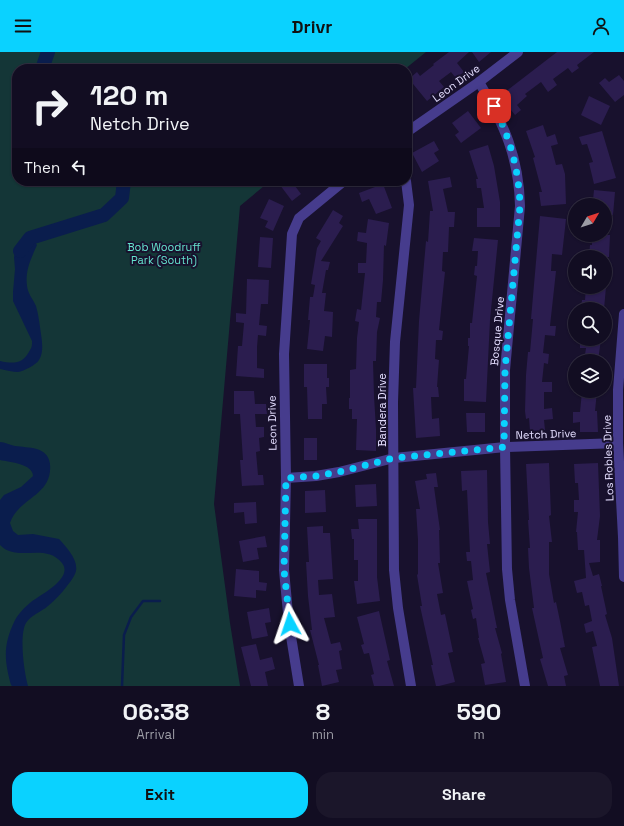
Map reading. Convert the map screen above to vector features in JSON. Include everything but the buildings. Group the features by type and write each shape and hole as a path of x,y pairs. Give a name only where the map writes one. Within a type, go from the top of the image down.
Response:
{"street":[{"name":"Leon Drive","path":"412,129 480,82 518,52"},
{"name":"Bosque Drive","path":"480,82 505,129 515,161 519,187 520,206 505,370 504,447 510,600 525,686"},
{"name":"Leon Drive","path":"299,686 284,570 286,478 284,354 292,234 299,218 338,186"},
{"name":"Bandera Drive","path":"407,186 409,205 395,342 393,402 394,570 398,608 411,686"},
{"name":"Los Robles Drive","path":"624,314 618,390 618,443 622,494 624,577"},
{"name":"Netch Drive","path":"286,478 316,476 339,472 394,458 504,447 618,443"}],"green space":[{"name":"Bob Woodruff Park (South)","path":"0,52 426,52 411,64 12,64 12,186 264,186 240,206 214,504 240,686 0,686"}],"water":[{"path":"29,234 37,245 28,270 27,286 28,292 36,306 42,339 42,352 39,360 30,368 16,372 0,369 0,361 10,363 18,362 27,355 32,346 32,341 13,301 15,269 14,257 17,246"},
{"path":"0,442 37,449 46,454 50,464 49,475 46,483 41,490 14,515 10,523 13,531 18,535 33,534 59,539 72,556 76,566 76,571 65,589 48,606 26,623 23,636 23,645 25,672 28,686 11,685 6,660 8,637 15,620 20,613 31,602 48,591 60,580 64,569 62,563 55,557 48,554 14,552 7,550 0,545 0,500 4,495 21,487 33,476 32,472 25,466 0,460"}],"waterway":[{"path":"44,64 48,52"},
{"path":"20,251 30,238 104,215 122,198 123,186"},
{"path":"122,686 124,635 131,617 143,601 160,601"}],"route":[{"path":"290,624 284,570 286,478 316,476 339,472 394,458 504,447 505,370 520,206 515,161 505,129 494,106"}]}
